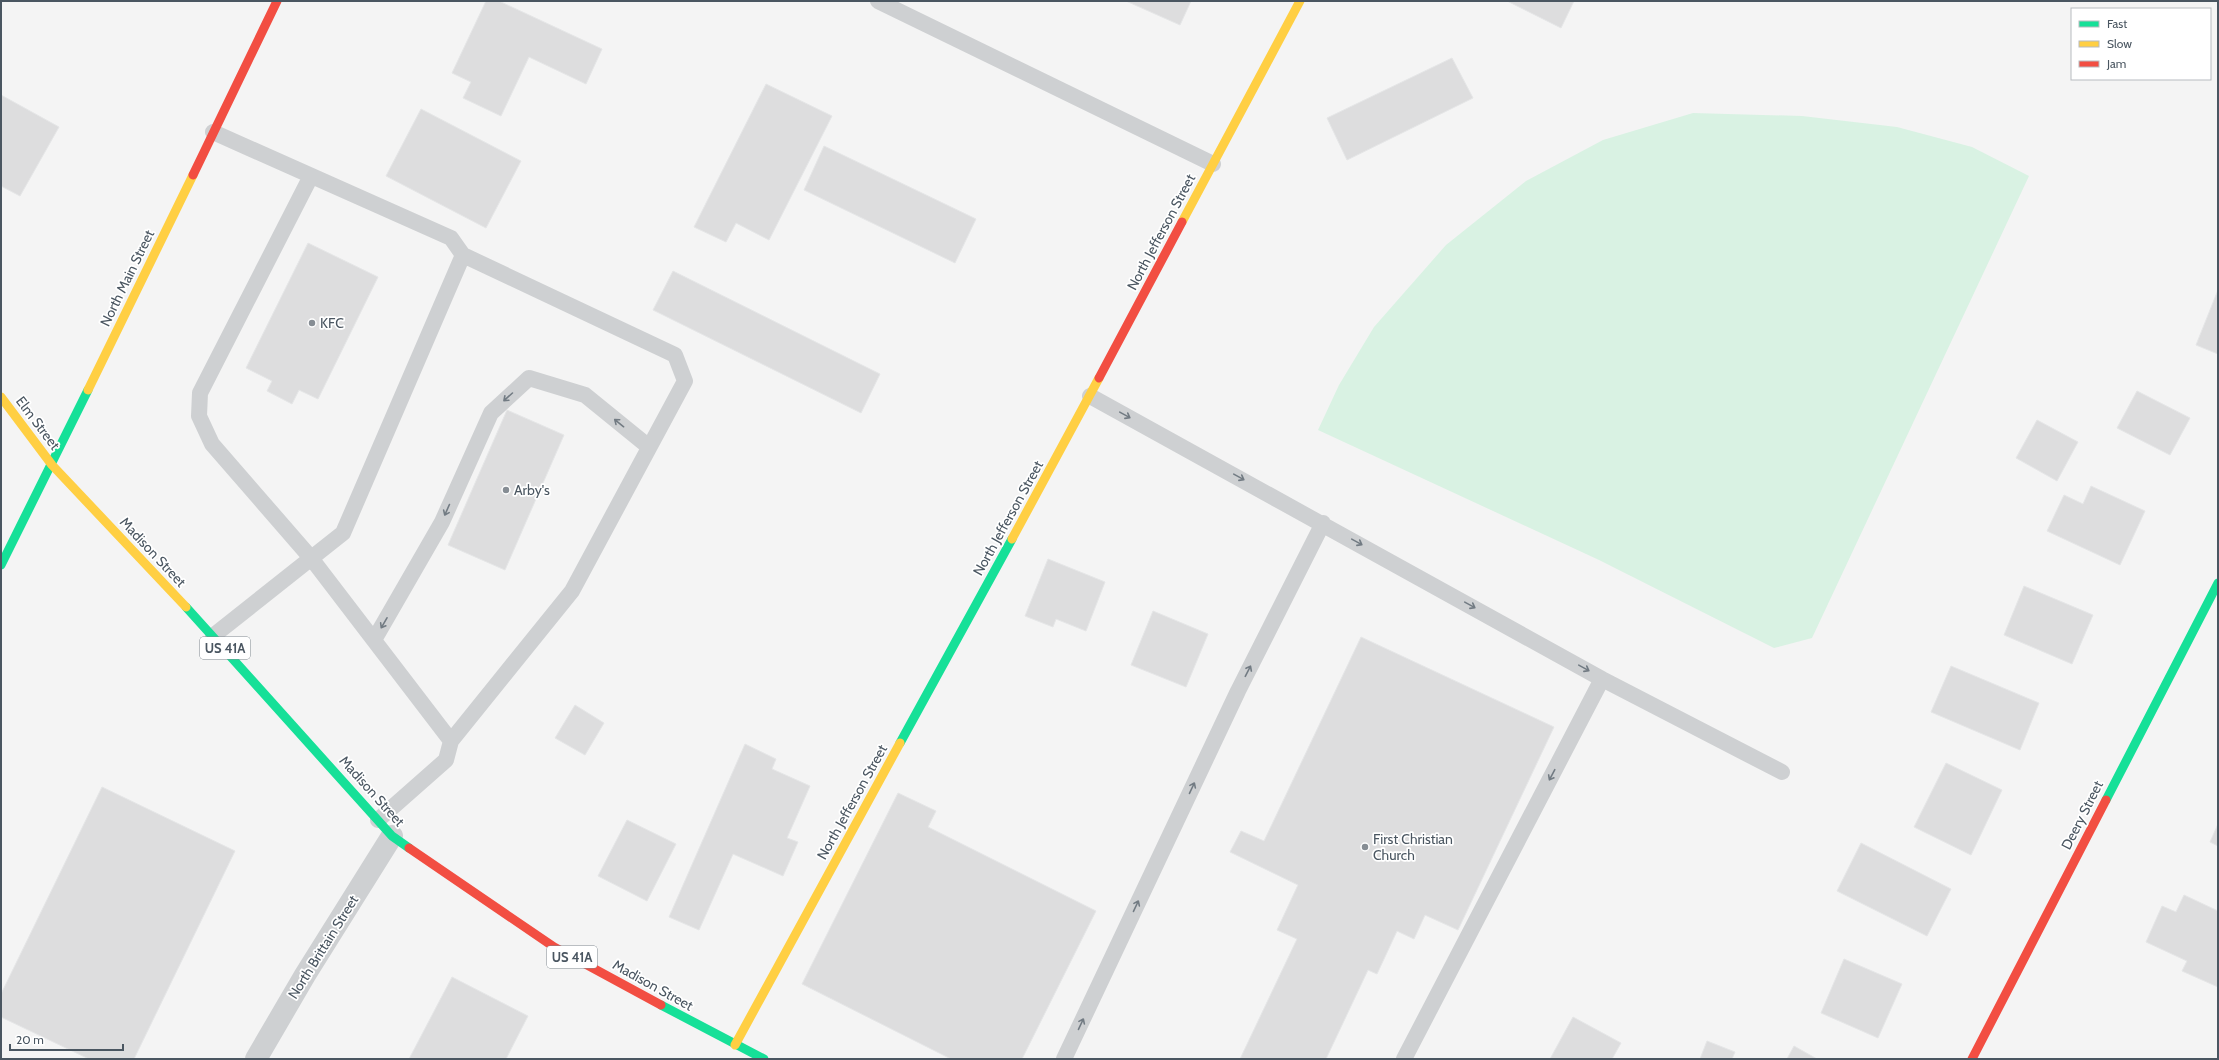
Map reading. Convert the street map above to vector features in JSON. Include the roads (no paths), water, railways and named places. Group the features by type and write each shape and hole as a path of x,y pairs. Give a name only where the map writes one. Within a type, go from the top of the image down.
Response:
{"street":[{"name":"North Main Street","path":"1,565 52,465 277,1"},
{"name":"North Jefferson Street","path":"735,1045 1090,396 1300,1"},
{"name":"Elm Street","path":"1,397 52,465"},
{"name":"Madison Street","path":"52,465 213,636 392,836 554,947 735,1045 764,1059"},
{"name":"Deery Street","path":"1972,1059 2218,583"},
{"name":"North Brittain Street","path":"256,1059 305,975 392,836"}],"lane":[{"path":"878,1 1213,164"},
{"path":"214,132 451,238 463,255 675,355 685,381 572,591 451,741 446,760 378,820"},
{"path":"310,176 200,393 199,416 212,444 312,558 451,741"},
{"path":"213,636 342,533 463,255"},
{"path":"374,640 442,522 491,413 529,378 585,395 649,448"},
{"path":"1090,396 1602,679 1782,772"},
{"path":"1064,1059 1238,691 1323,524"},
{"path":"1404,1059 1602,679"}],"place":[{"name":"KFC","path":"312,323"},
{"name":"Arby's","path":"506,490"},
{"name":"First Christian Church","path":"1365,847"}]}
